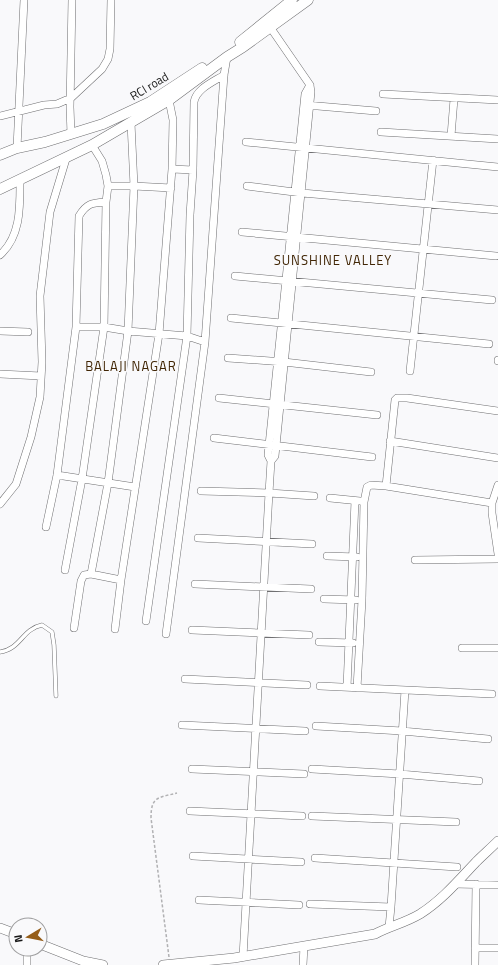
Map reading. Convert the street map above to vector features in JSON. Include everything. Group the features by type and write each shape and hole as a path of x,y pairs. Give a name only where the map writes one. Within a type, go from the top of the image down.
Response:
{"main road":[{"name":"RCI road","path":"0,155 18,148 103,124 150,102 229,51 292,0"},
{"path":"0,189 66,159 169,100 308,0"}],"street":[{"path":"18,148 24,0"},
{"path":"71,134 72,0"},
{"path":"0,116 44,105 57,104 71,98 102,69 108,60 110,49 111,0"},
{"path":"243,957 271,460 275,456 272,445 298,192 308,105 311,92 310,85 270,28"},
{"path":"166,634 205,342 224,75 227,57"},
{"path":"146,621 187,336 195,97 201,90 224,75"},
{"path":"383,94 454,99 498,100"},
{"path":"451,136 454,99"},
{"path":"116,629 121,580 159,334 172,169 172,120 169,100"},
{"path":"308,105 376,111"},
{"path":"91,574 108,483 128,331 134,186 131,123"},
{"path":"381,132 498,139"},
{"path":"246,142 498,167"},
{"path":"65,570 82,479 104,327 106,202 108,186 102,161 92,145"},
{"path":"0,504 16,484 31,437 40,397 40,296 50,212 66,159"},
{"path":"410,371 433,160"},
{"path":"172,169 193,170"},
{"path":"0,255 7,249 13,238 18,223 20,180"},
{"path":"108,186 171,188"},
{"path":"247,186 498,210"},
{"path":"46,527 57,475 76,328 80,216 83,209 88,205 106,202"},
{"path":"242,232 496,256"},
{"path":"235,276 492,300"},
{"path":"231,318 489,344"},
{"path":"76,328 104,327 128,331 187,336 205,342"},
{"path":"0,331 28,332"},
{"path":"228,358 371,372"},
{"path":"0,374 41,376"},
{"path":"219,398 377,415"},
{"path":"386,486 390,441 396,400 398,398 498,411"},
{"path":"214,438 372,457"},
{"path":"390,441 498,458"},
{"path":"57,475 136,487"},
{"path":"357,688 362,600 364,502 367,487 371,485 386,486 492,503"},
{"path":"498,485 492,503 495,513 498,554"},
{"path":"201,491 314,496"},
{"path":"330,498 364,502"},
{"path":"347,687 352,600 355,501"},
{"path":"198,538 312,544"},
{"path":"327,556 363,558"},
{"path":"415,560 498,559"},
{"path":"74,628 81,582 84,575 91,574 121,580"},
{"path":"195,584 311,590"},
{"path":"324,599 362,600"},
{"path":"192,630 309,635"},
{"path":"319,642 359,644"},
{"path":"462,648 498,648"},
{"path":"185,679 307,685"},
{"path":"320,686 492,694"},
{"path":"389,927 405,690"},
{"path":"182,725 305,730"},
{"path":"316,726 488,739"},
{"path":"192,769 304,774"},
{"path":"312,769 400,774 479,781"},
{"path":"190,811 302,816"},
{"path":"312,816 456,822"},
{"path":"166,965 243,957 375,934 389,927 403,923 420,914 447,893 476,861 498,841"},
{"path":"193,856 301,862"},
{"path":"316,858 457,867"},
{"path":"455,884 498,885"},
{"path":"475,965 476,884"},
{"path":"199,900 299,905"},
{"path":"310,904 391,907"},
{"path":"303,965 304,946"},
{"path":"48,947 83,961 103,965"},
{"path":"475,948 498,948"}],"lane":[{"path":"0,652 7,651 17,645 29,630 37,626 42,625 52,632 56,696"}],"path":[{"path":"166,965 151,807 157,799 177,793"}],"district":[{"name":"SUNSHINE VALLEY","path":"333,260"},
{"name":"BALAJI NAGAR","path":"131,366"}]}
